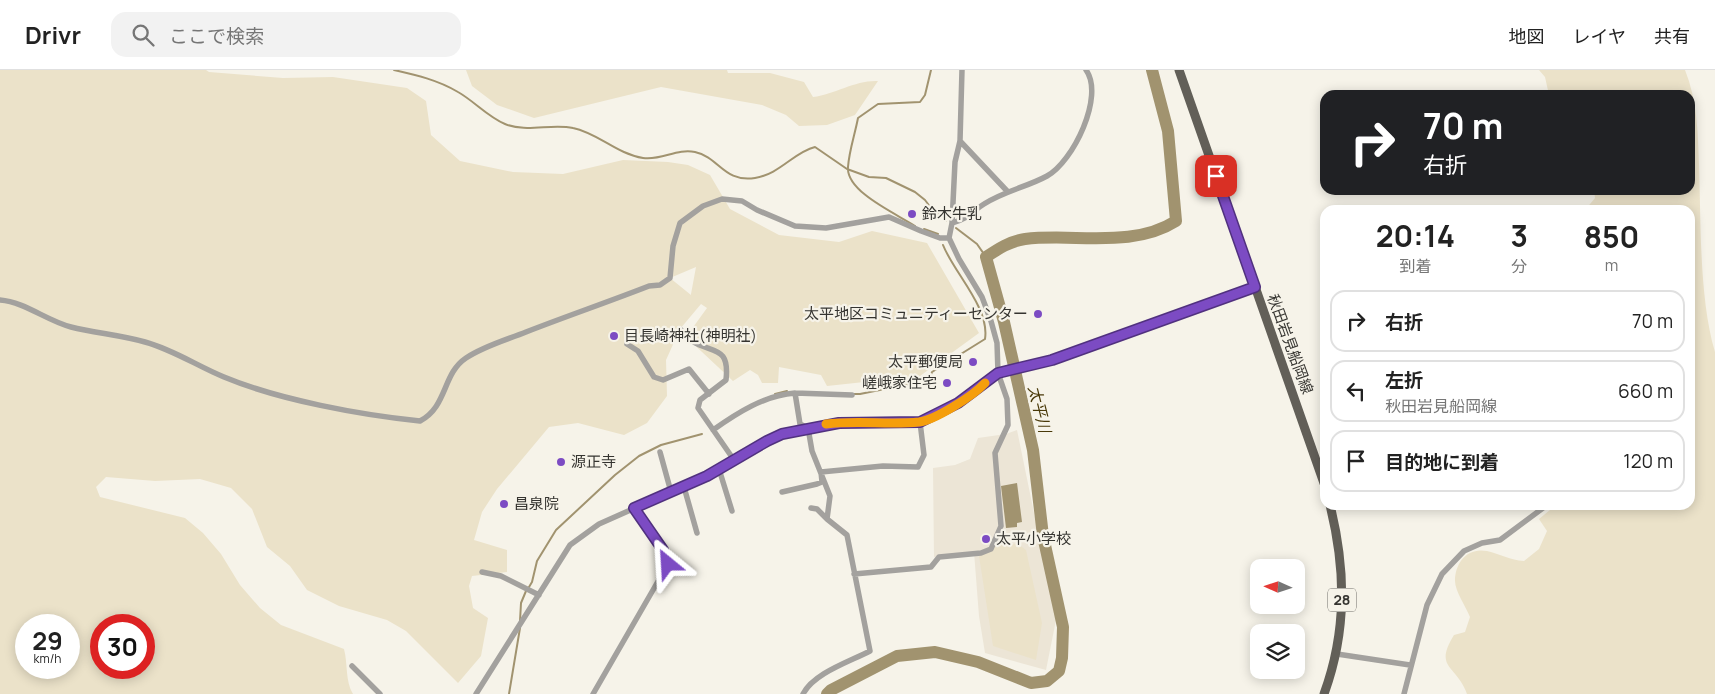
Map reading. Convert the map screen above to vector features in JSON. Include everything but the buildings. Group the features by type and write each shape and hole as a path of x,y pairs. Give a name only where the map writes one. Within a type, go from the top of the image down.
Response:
{"main road":[{"name":"秋田岩見船岡線","path":"1179,70 1320,472"},
{"name":"28","path":"1324,694 1337,654 1342,603 1338,538 1331,510"}],"street":[{"path":"854,574 932,567 940,557 981,553 991,549 1001,526 995,454 1008,425 1007,399 1000,372 998,343 992,321 982,297 959,260 949,238 952,223 955,162 960,141 962,70"},
{"path":"952,223 965,220 983,204 1047,176 1070,155 1088,116 1091,103 1093,86 1091,77 1086,70"},
{"path":"960,141 1008,192"},
{"path":"0,300 71,327 146,342 179,354 225,377 269,392 340,409 420,421 433,412 443,397 449,378 456,366 466,358 487,347 670,278 673,246 680,223 703,206 722,199 742,201 757,210 796,226 834,227 879,217 889,217 921,232 940,238 949,238"},
{"path":"476,694 570,545 599,524 684,487 767,441 808,428 851,422 920,422 958,403 1000,372 1030,367 1255,287"},
{"path":"680,329 693,342 721,352 724,357 726,380 700,400 698,408 734,460"},
{"path":"627,344 638,351 654,377 663,380 689,369 709,394"},
{"path":"713,430 751,407 778,396 795,393 852,395"},
{"path":"795,393 800,424 808,428"},
{"path":"821,472 883,466 918,467 924,455 920,422"},
{"path":"808,428 812,451 830,496 827,519"},
{"path":"660,452 671,492"},
{"path":"719,469 732,511"},
{"path":"782,492 822,482 821,472"},
{"path":"684,487 697,534"},
{"path":"593,694 668,564 663,550 634,508"},
{"path":"803,694 806,689 825,674 870,651 846,535 817,509 811,508"},
{"path":"1404,694 1427,605 1442,574 1464,550 1482,543 1500,540 1540,510"},
{"path":"482,572 502,576 525,586 539,595"},
{"path":"1337,654 1410,665"},
{"path":"352,666 380,694"}],"shaded area":[{"path":"0,70 206,70 209,72 283,78 333,77 407,88 426,101 431,135 460,161 513,172 563,174 623,160 688,165 710,175 730,209 779,235 839,242 872,231 927,243 979,333 920,376 827,386 821,375 779,367 778,383 762,383 758,375 750,370 733,381 686,337 707,308 701,304 680,329 666,360 667,396 647,423 624,435 578,423 549,427 497,489 482,512 474,540 507,550 507,572 472,576 469,586 473,608 488,618 481,656 458,683 406,631 387,620 339,606 307,590 290,566 267,547 252,509 231,488 200,479 155,481 106,477 96,487 100,497 185,518 203,533 221,554 240,585 260,608 281,625 344,649 350,689 353,694 0,694","holes":["696,267 691,294 670,278"]},
{"path":"466,70 727,70 728,73 770,73 804,82 813,97 861,83 878,81 855,115 827,125 799,126 786,115 762,105 661,87 534,118 497,105 472,86"},
{"path":"1539,70 1685,70 1691,90 1548,90 1545,77"},
{"path":"1695,112 1699,164 1703,284 1715,352 1715,694 1467,694 1458,677 1446,661 1446,654 1454,635 1465,632 1470,617 1455,585 1457,568 1468,554 1480,550 1524,561 1539,549 1547,531 1539,519 1550,510 1695,510 1695,205 1589,205 1595,198 1595,195 1695,195"},
{"name":"太平小学校","path":"1017,430 1056,620 1046,670 985,653 979,616 974,552 934,557 933,468 955,465 970,459 978,438 1006,434"},
{"path":"1017,483 1022,522 1017,523 1017,527 1006,528 1001,486"},
{"path":"1018,544 1026,550 1042,623 1036,660 993,646 979,556 997,545"}],"waterway":[{"path":"394,70 443,84 464,96 493,117 513,127 573,128 591,134 634,156 643,158 656,158 688,151 695,152 710,159 736,177 745,179 764,176 800,153 815,147 847,169 869,177 886,178 915,192 925,200 934,212 942,216 946,221"},
{"path":"915,226 885,209 864,193 855,185 848,167 858,118 878,104 920,102 925,95 931,70"},
{"name":"太平川","path":"827,694 831,690 897,656 935,652 978,662 1031,683 1047,681 1059,671 1062,658 1063,627 1043,536 1033,450 1004,322 986,257 1004,246 1025,239 1102,238 1141,235 1159,230 1176,221 1168,131 1152,70"},
{"path":"956,228 977,244 986,257"},
{"path":"924,229 938,234"},
{"path":"852,394 929,380 932,372 985,339 985,327 977,303 943,245"},
{"path":"775,394 787,391"},
{"path":"529,587 537,561 556,530 615,475 639,456 661,445 702,434"},
{"path":"520,621 521,603 526,591"},
{"path":"509,694 520,628"}],"slow traffic":[{"path":"826,424 920,422 930,419 958,403 985,383"}],"place":[{"name":"鈴木牛乳","path":"912,214"},
{"name":"太平地区コミュニティーセンター","path":"1038,314"},
{"name":"目長崎神社(神明社)","path":"614,336"},
{"name":"太平郵便局","path":"973,362"},
{"name":"嵯峨家住宅","path":"947,383"},
{"name":"源正寺","path":"561,462"},
{"name":"昌泉院","path":"504,504"},
{"name":"太平小学校","path":"986,539"}],"route":[{"path":"668,564 663,550 634,508 707,476 767,441 782,434 827,424 920,422 930,419 979,389 995,374 1052,360 1255,287 1216,176"}]}
